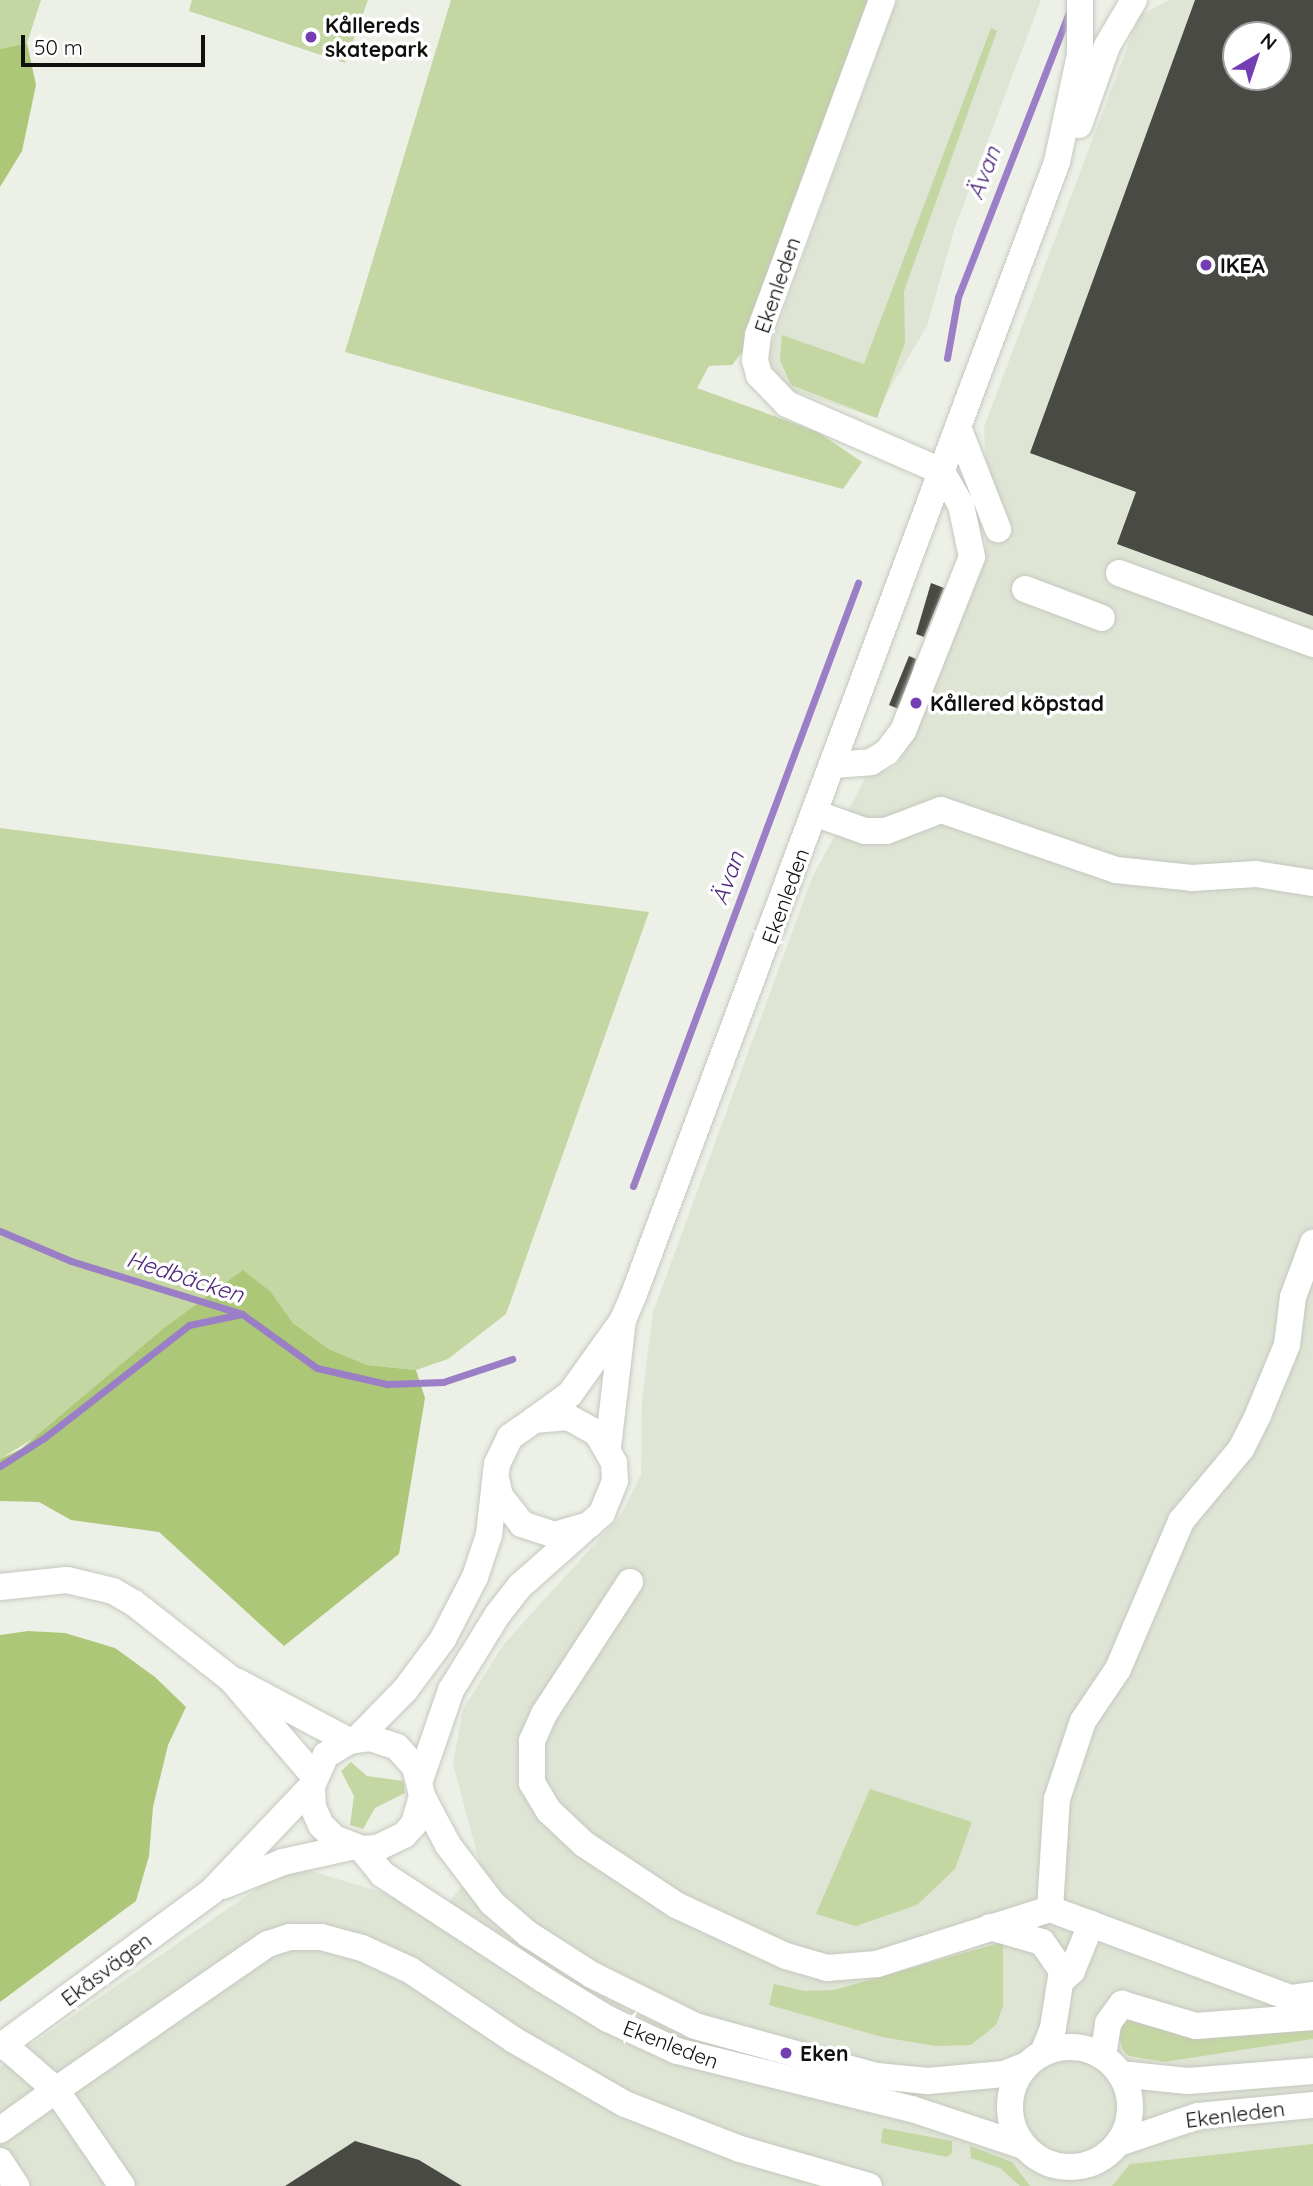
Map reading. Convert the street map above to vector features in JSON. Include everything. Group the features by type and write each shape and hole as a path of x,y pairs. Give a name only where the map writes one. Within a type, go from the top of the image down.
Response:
{"street":[{"name":"Ekenleden","path":"881,0 758,335 755,360 768,388 787,404 941,471"},
{"name":"Ekenleden","path":"608,1447 623,1320 1057,162 1080,55 1080,0"},
{"name":"Ekenleden","path":"1057,162 1081,121 1107,46 1134,0"},
{"path":"958,427 998,529"},
{"path":"832,765 871,762 887,752 903,731 972,557 961,505 941,471"},
{"path":"1119,573 1313,644"},
{"path":"1025,589 1102,618"},
{"path":"814,813 865,831 886,831 941,810 1116,870 1192,878 1256,874 1313,883"},
{"path":"1051,1909 1057,1799 1083,1721 1118,1669 1181,1521 1203,1499 1247,1438 1287,1346 1293,1297 1313,1243"},
{"name":"Ekenleden","path":"534,1420 570,1394 623,1320"},
{"path":"0,1587 67,1580 113,1591 160,1621 231,1679 313,1781 326,1755 353,1740 405,1690 443,1639 489,1535 502,1450 521,1427 534,1420 551,1416 584,1423 608,1447 615,1481 611,1498 589,1525 520,1586 498,1614 451,1690 421,1788 417,1817 404,1835 377,1848 356,1848"},
{"path":"496,1479 505,1504 522,1524 555,1535 589,1525"},
{"path":"630,1582 544,1714 532,1741 532,1783 548,1811 584,1844 676,1905 786,1956 827,1968 877,1964 1051,1909 1291,1998 1313,1995"},
{"name":"Ekenleden","path":"231,1679 353,1740 370,1738 397,1747 466,1873 528,1934 592,1975 695,2025 877,2076 928,2081 1004,2074 1034,2059"},
{"name":"Ekenleden","path":"313,1781 313,1807 321,1825 356,1848 383,1874 608,2019 677,2051 912,2109 1029,2151"},
{"name":"Ekåsvägen","path":"2,2046 212,1891 313,1781"},
{"name":"Ekåsvägen","path":"212,1891 283,1862 356,1848"},
{"path":"1063,1979 1072,1971 1091,1924"},
{"path":"990,1927 1042,1942 1057,1961 1063,1979 1053,2028 1034,2059 1014,2084 1010,2106 1013,2127 1047,2186"},
{"path":"0,2130 268,1944 321,1937 362,1948 410,1970 514,2040 625,2104 740,2149 869,2186"},
{"path":"1099,2186 1131,2105 1112,2065 1108,2023 1122,2004 1196,2026 1313,2018"},
{"path":"2,2046 56,2090 122,2186"},
{"path":"1034,2059 1073,2047 1112,2065"},
{"name":"Ekenleden","path":"1112,2065 1188,2081 1313,2071"},
{"name":"Ekenleden","path":"1115,2147 1198,2116 1313,2105"},
{"path":"1029,2151 1048,2164 1073,2167 1098,2161 1115,2147"},
{"path":"0,2161 16,2186"}],"shaded area":[{"path":"897,0 1041,0 954,230 927,326 873,417 793,391 774,376 768,354"},
{"path":"1170,0 1313,0 1313,2024 1129,2056 1165,2062 1313,2039 1313,2186 0,2186 0,2066 271,1879 304,1869 387,1894 432,1922 480,1865 453,1764 463,1709 504,1644 621,1515 641,1475 642,1399 653,1312 812,878 866,777 895,767 908,747 982,568 988,528 984,427 1139,16"}],"green space":[{"path":"0,0 41,0 27,43 0,49"},
{"name":"Kållereds skatepark","path":"192,0 368,0 345,63 189,11"},
{"path":"451,0 879,0 747,346 732,365 709,366 697,388 818,432 862,462 843,489 345,352"},
{"path":"991,28 997,31 904,291 905,343 877,418 791,385 780,360 782,335 864,364"},
{"path":"27,43 36,85 22,151 0,187 0,49"},
{"path":"0,828 649,912 506,1314 448,1359 416,1370 367,1365 329,1349 293,1323 271,1292 0,1459"},
{"path":"243,1270 271,1292 293,1323 329,1349 367,1365 416,1370 425,1398 399,1554 284,1646 159,1532 71,1520 39,1502 0,1501 0,1459 21,1449 163,1329"},
{"path":"28,1631 65,1633 115,1648 155,1677 186,1707 168,1745 153,1807 149,1856 136,1901 0,2002 0,1635"},
{"path":"351,1762 367,1776 403,1781 404,1785 405,1793 375,1808 363,1829 350,1825 354,1796 341,1771"},
{"path":"870,1789 972,1822 955,1869 917,1905 856,1926 816,1914"},
{"path":"1003,1942 1003,2006 996,2025 971,2045 936,2046 882,2037 769,2005 774,1984 804,1991 834,1990"},
{"path":"1130,2017 1313,2024 1313,2039 1165,2062 1129,2056 1123,2050 1117,2032"},
{"path":"883,2128 952,2141 952,2153 947,2157 881,2143"},
{"path":"1313,2144 1313,2186 1112,2186 1130,2164"},
{"path":"970,2146 1012,2162 1030,2186 1020,2186 1000,2168 971,2158"}],"building":[{"name":"IKEA","path":"1195,0 1313,0 1313,616 1117,544 1136,492 1030,453"},
{"path":"931,583 944,588 924,637 916,634"},
{"path":"909,656 916,659 901,710 889,705"},
{"path":"355,2141 419,2160 462,2186 285,2186"}],"waterway":[{"name":"Ävan","path":"947,358 958,297 1070,10"},
{"name":"Ävan","path":"633,1186 858,583"},
{"name":"Hedbäcken","path":"0,1231 71,1261 242,1314 317,1368 387,1384 443,1382 512,1359"},
{"path":"0,1466 44,1438 189,1325 242,1314"}],"place":[{"name":"Kållereds skatepark","path":"311,37"},
{"name":"IKEA","path":"1206,265"},
{"name":"Kållered köpstad","path":"916,703"},
{"name":"Eken","path":"786,2053"}]}
